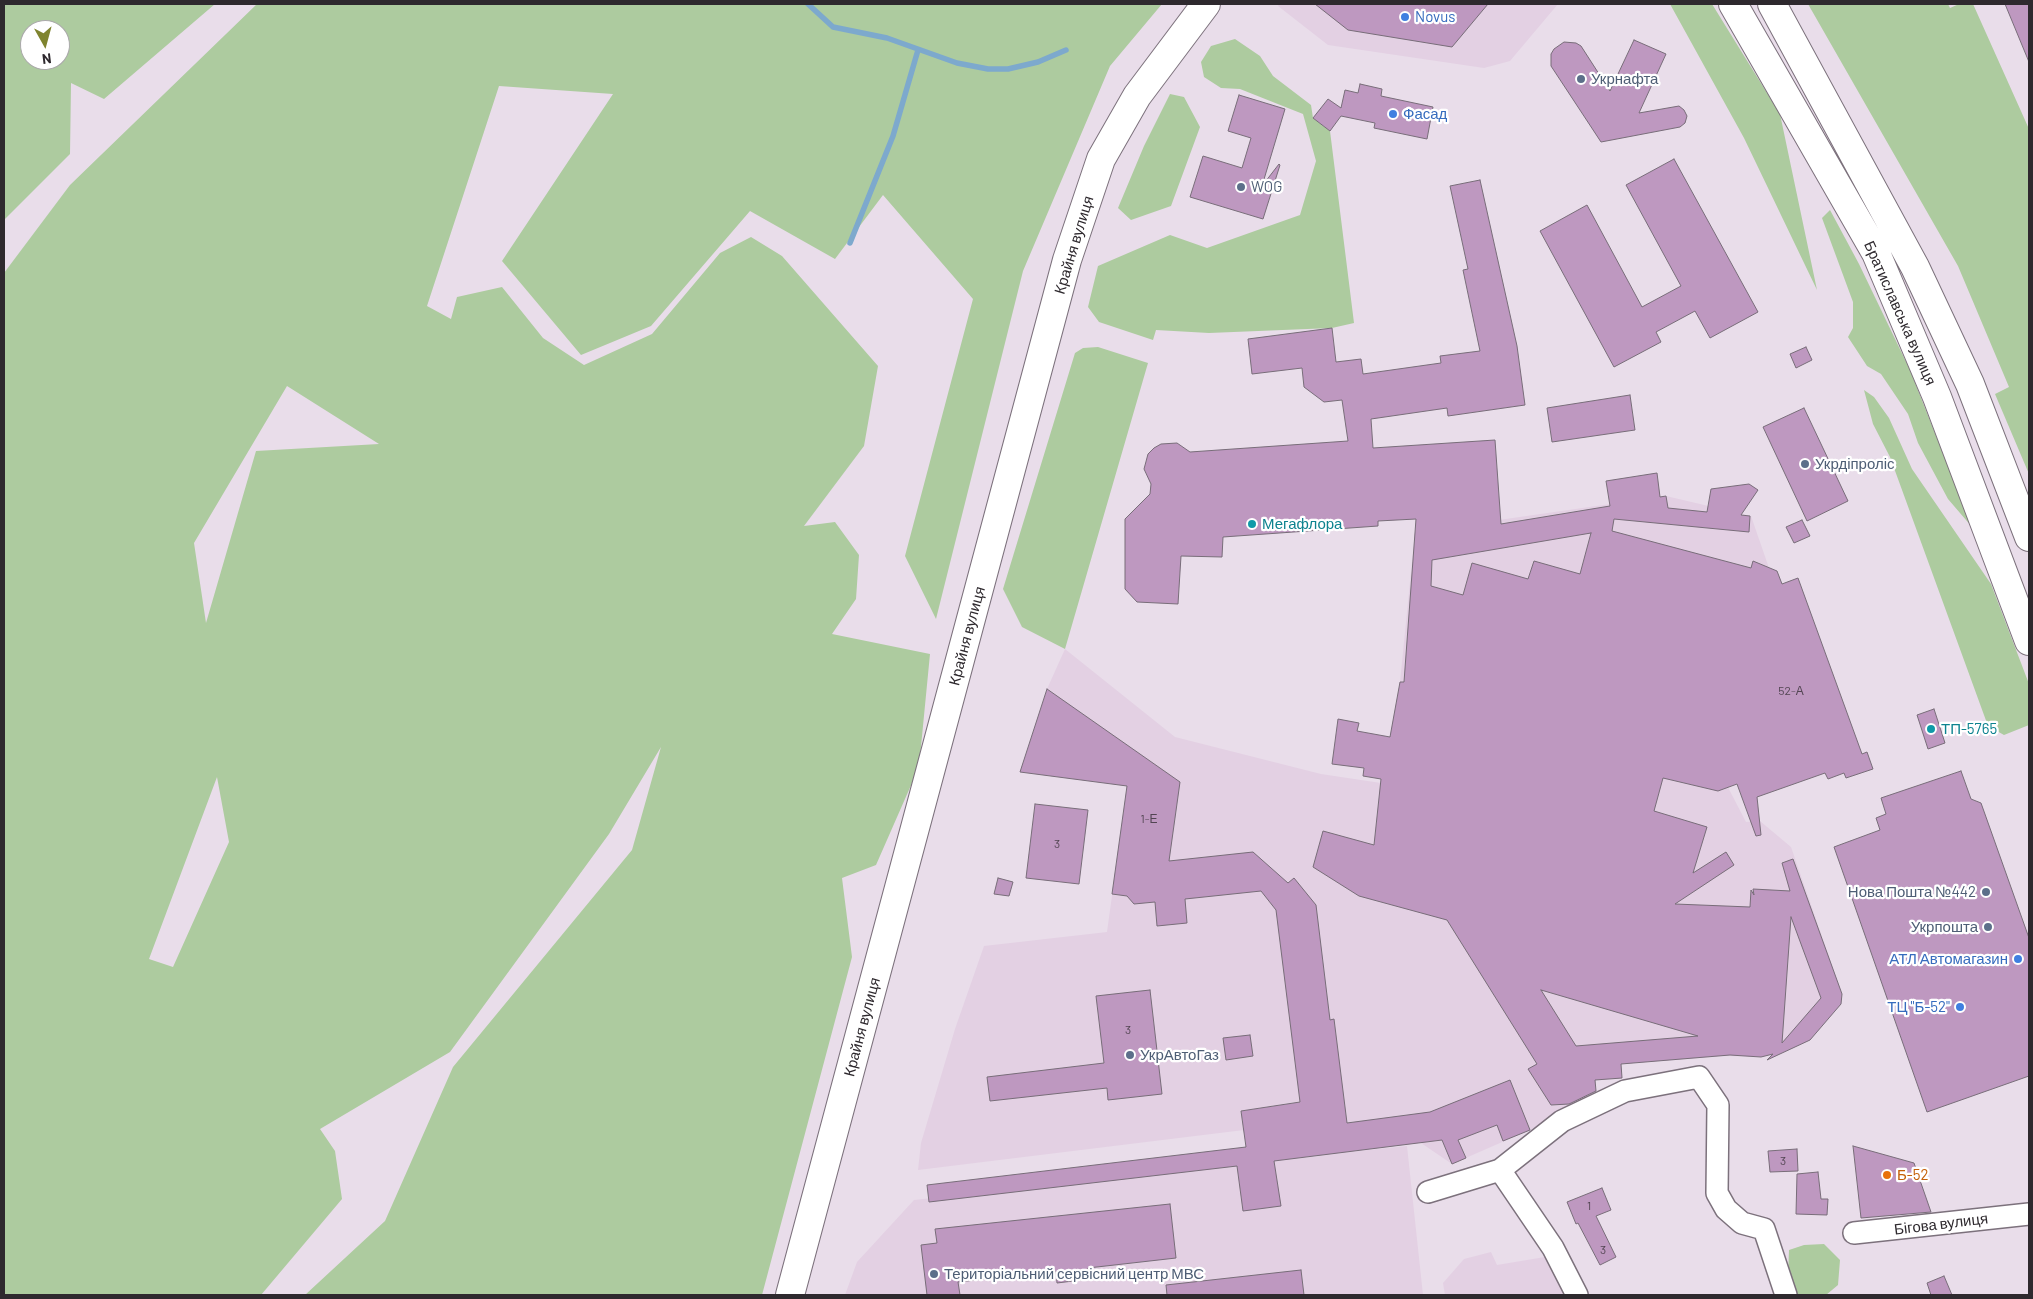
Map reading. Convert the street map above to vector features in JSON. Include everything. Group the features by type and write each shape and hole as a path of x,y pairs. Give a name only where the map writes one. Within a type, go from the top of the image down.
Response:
{"street":[{"name":"Крайня вулиця","path":"790,1295 1067,260 1101,159 1137,96 1206,4"},
{"name":"Братиславська вулиця","path":"1733,4 1876,253 1937,397 2029,641"},
{"name":"Братиславська вулиця","path":"1772,4 1915,267 1970,384 2029,537"},
{"path":"1428,1192 1500,1170 1562,1121 1625,1091 1699,1078 1718,1106 1717,1193 1726,1209 1742,1223 1764,1229 1786,1295"},
{"path":"1500,1170 1553,1248 1577,1295"},
{"name":"Бігова вулиця","path":"1854,1233 2029,1214"}],"shaded area":[{"path":"1279,4 1558,4 1510,61 1484,68 1328,45 1278,6"},
{"path":"1666,496 1751,516 1769,568 1719,770 1746,822 1760,821 1791,847 1842,994 1841,1004 1810,1040 1761,1057 1726,1056 1621,1064 1622,1078 1595,1080 1596,1101 1452,1164 1421,1143 1347,1152 1407,1146 1423,1295 845,1295 857,1262 914,1200 1319,1156 1314,1099 1241,1111 1244,1130 918,1170 921,1143 955,1029 984,946 1107,932 1127,786 1020,772 1047,689 1065,649 1175,737 1321,774 1381,783 1400,682 1415,532"},
{"path":"1491,1252 1497,1265 1545,1257 1564,1295 1445,1295 1443,1283 1464,1259"}],"green space":[{"path":"4,4 215,4 104,99 71,83 70,154 4,220"},
{"path":"257,4 1162,4 1110,66 1023,271 936,619 905,556 973,299 883,195 835,259 750,211 651,326 581,355 502,261 613,94 499,86 427,306 451,319 457,297 502,287 543,338 584,365 652,334 720,253 751,237 782,256 878,366 864,446 804,526 835,522 859,555 856,599 832,634 930,654 919,767 876,865 842,878 852,957 762,1295 305,1295 385,1221 453,1067 632,850 661,747 609,834 450,1052 320,1129 335,1151 342,1199 261,1295 4,1295 4,273 70,185","holes":["287,386 379,444 256,451 206,623 194,543","217,777 229,842 173,967 149,959"]},
{"path":"1670,4 1712,4 1780,114 1817,290 1744,138"},
{"path":"1808,4 1948,4 1950,8 1959,4 1973,4 2029,129 2029,474 1995,394 2009,387 1958,266"},
{"path":"1235,39 1260,56 1273,76 1311,105 1313,118 1330,131 1354,323 1332,328 1209,333 1156,330 1153,340 1099,322 1088,307 1098,266 1170,235 1207,248 1300,215 1316,161 1303,114 1240,89 1221,88 1204,77 1201,62 1211,46"},
{"path":"1170,94 1184,97 1200,127 1171,206 1131,220 1118,208 1144,146"},
{"path":"1830,210 1859,264 1910,370 1972,527 1948,499 1918,443 1908,414 1881,374 1867,366 1848,337 1853,328 1853,302 1822,218"},
{"path":"1098,347 1148,363 1065,649 1022,627 1003,589 1075,353 1083,348"},
{"path":"1864,390 1874,397 1889,418 1912,469 1991,584 2029,684 2029,725 2004,735 1988,726 1890,457 1873,424"},
{"path":"1824,1244 1840,1260 1838,1285 1826,1295 1798,1295 1788,1276 1789,1250 1804,1245"}],"building":[{"name":"Novus","path":"1315,4 1488,4 1452,47 1348,30"},
{"path":"2005,4 2029,4 2029,62"},
{"name":"Укрнафта","path":"1634,40 1666,54 1639,113 1679,106 1687,116 1685,123 1680,127 1601,142 1551,66 1551,54 1554,49 1564,42 1576,43 1581,46 1610,91"},
{"name":"Фасад","path":"1360,84 1382,89 1381,96 1433,107 1427,139 1374,128 1375,123 1341,116 1330,131 1313,118 1328,99 1341,108 1345,90 1358,93"},
{"path":"1239,95 1285,109 1262,186 1279,164 1263,219 1190,197 1203,156 1242,168 1251,138 1228,131"},
{"path":"1674,159 1758,312 1710,338 1695,311 1656,332 1661,342 1614,367 1540,231 1587,205 1642,307 1681,286 1626,185"},
{"path":"1480,180 1517,346 1525,405 1448,416 1447,408 1371,419 1373,448 1495,440 1501,524 1610,506 1606,481 1657,473 1660,497 1666,496 1668,508 1707,512 1711,489 1749,484 1758,490 1741,515 1750,516 1749,532 1614,519 1612,531 1751,568 1753,561 1777,571 1782,584 1798,578 1862,754 1867,752 1873,769 1846,778 1844,773 1828,779 1825,773 1757,797 1761,835 1756,836 1737,784 1718,791 1663,778 1654,811 1707,827 1693,873 1726,852 1734,865 1675,904 1750,907 1751,890 1754,895 1753,889 1790,891 1782,863 1793,859 1842,994 1841,1004 1810,1040 1767,1060 1773,1054 1761,1057 1730,1055 1621,1064 1622,1078 1595,1080 1596,1091 1569,1104 1551,1105 1528,1069 1537,1064 1447,920 1359,896 1313,867 1323,831 1374,845 1381,779 1363,776 1364,768 1332,764 1338,719 1359,723 1357,731 1390,737 1400,682 1404,682 1416,519 1378,521 1378,526 1223,537 1222,557 1181,556 1178,604 1137,602 1125,589 1125,519 1150,494 1151,484 1144,469 1148,454 1154,448 1161,444 1177,443 1190,452 1348,441 1342,400 1324,402 1304,387 1302,368 1252,374 1248,339 1332,328 1336,362 1361,359 1363,374 1441,363 1440,356 1480,351 1463,270 1468,269 1450,186","holes":["1591,533 1580,574 1534,561 1528,579 1472,563 1463,595 1431,586 1432,560","1791,917 1821,998 1782,1043","1541,990 1698,1036 1576,1046"]},
{"path":"1806,347 1812,360 1796,368 1790,354"},
{"path":"1630,395 1635,430 1552,442 1547,408"},
{"name":"Укрдіпроліс","path":"1804,408 1848,501 1807,521 1763,427"},
{"path":"1802,520 1810,536 1794,543 1786,527"},
{"path":"1047,689 1180,782 1169,861 1253,852 1288,883 1294,878 1316,905 1330,1020 1334,1019 1347,1123 1430,1112 1510,1080 1530,1130 1503,1141 1497,1125 1458,1140 1466,1158 1452,1164 1442,1140 1274,1161 1281,1206 1243,1211 1237,1166 929,1202 927,1185 1246,1147 1241,1111 1300,1102 1276,910 1261,891 1185,899 1187,923 1157,926 1155,902 1134,904 1127,896 1112,894 1127,786 1020,772"},
{"name":"ТП-5765","path":"1934,709 1945,743 1928,749 1917,715"},
{"name":"ТЦ \"Б-52\"","path":"1961,771 1971,799 1981,803 2029,938 2029,1076 1927,1112 1834,847 1880,830 1876,818 1886,814 1881,798"},
{"path":"1035,804 1088,810 1079,884 1026,878"},
{"path":"998,878 1013,882 1009,896 994,894"},
{"path":"1150,990 1162,1094 1108,1100 1107,1088 990,1101 987,1077 1104,1063 1096,996"},
{"path":"1250,1035 1253,1056 1226,1060 1223,1038"},
{"name":"Б-52","path":"1853,1146 1914,1163 1931,1212 1861,1218"},
{"path":"1797,1149 1798,1171 1770,1172 1768,1151"},
{"path":"1818,1172 1821,1199 1828,1199 1827,1215 1796,1214 1797,1174"},
{"path":"1602,1188 1611,1210 1596,1216 1616,1257 1600,1265 1578,1223 1576,1224 1567,1202"},
{"path":"1170,1204 1176,1258 1088,1268 1089,1279 1057,1283 1056,1271 958,1282 960,1295 927,1295 921,1245 937,1243 935,1229"},
{"path":"1301,1270 1304,1295 1167,1295 1166,1285"},
{"path":"1944,1276 1952,1295 1931,1295 1927,1283"}],"waterway":[{"path":"808,4 833,27 887,38 957,63 988,69 1008,69 1038,62 1066,50"},
{"path":"850,243 893,136 918,50"}],"place":[{"name":"Novus","path":"1405,17"},
{"name":"Укрнафта","path":"1581,79"},
{"name":"Фасад","path":"1393,114"},
{"name":"WOG","path":"1241,187"},
{"name":"Укрдіпроліс","path":"1805,464"},
{"name":"Мегафлора","path":"1252,524"},
{"name":"ТП-5765","path":"1931,729"},
{"name":"Нова Пошта №442","path":"1986,892"},
{"name":"Укрпошта","path":"1988,927"},
{"name":"АТЛ Автомагазин","path":"2018,959"},
{"name":"ТЦ \"Б-52\"","path":"1960,1007"},
{"name":"УкрАвтоГаз","path":"1130,1055"},
{"name":"Б-52","path":"1887,1175"},
{"name":"Територіальний сервісний центр МВС","path":"934,1274"}]}
